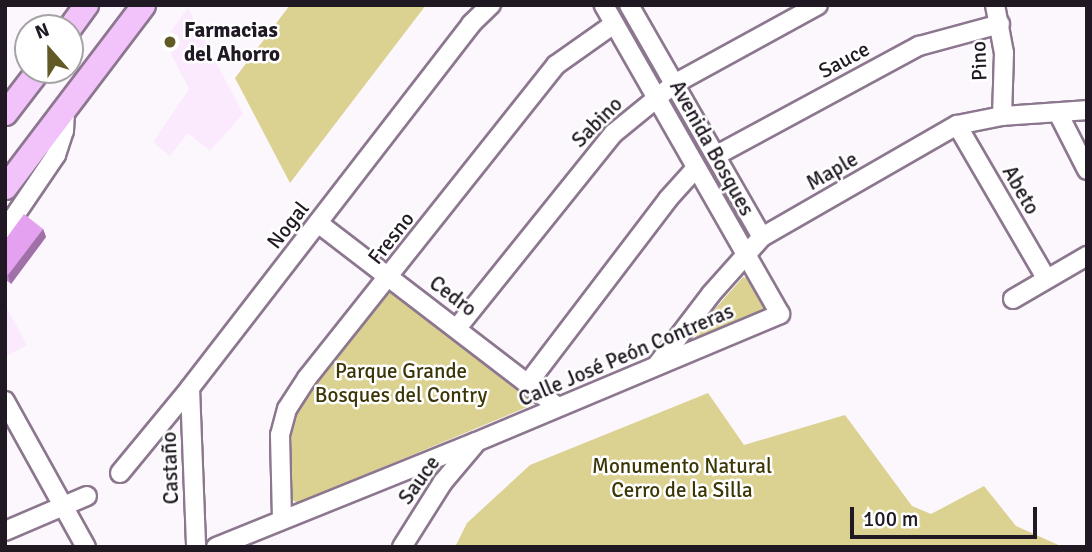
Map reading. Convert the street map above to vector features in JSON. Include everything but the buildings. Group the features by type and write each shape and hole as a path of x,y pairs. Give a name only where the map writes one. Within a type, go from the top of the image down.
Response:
{"main road":[{"path":"5,187 143,5"},
{"path":"5,113 27,84"}],"street":[{"name":"Nogal","path":"120,473 190,388 471,24 491,5"},
{"name":"Avenida Bosques","path":"604,5 780,314"},
{"name":"Sabino","path":"457,328 584,167 614,133 656,95 818,5"},
{"name":"Pino","path":"995,5 1000,24 1004,79 1002,116"},
{"name":"Avenida Bosques","path":"634,7 674,84 762,237"},
{"name":"Fresno","path":"282,518 280,435 286,409 307,378 556,65 614,24"},
{"name":"Sauce","path":"717,155 908,51 933,41 1000,24"},
{"path":"5,230 56,155 64,131 65,110"},
{"name":"Maple","path":"654,367 745,253 762,237 957,124 1002,116 1087,110"},
{"path":"1058,113 1087,170"},
{"name":"Abeto","path":"957,124 1046,278"},
{"path":"528,383 668,199 696,168"},
{"name":"Cedro","path":"318,223 558,407"},
{"path":"1013,299 1087,256"},
{"name":"Calle José Peón Contreras","path":"216,547 282,518 476,442 780,314"},
{"name":"Castaño","path":"190,388 196,547"},
{"path":"5,401 86,547"},
{"name":"Sauce","path":"402,547 443,482 476,442"},
{"path":"5,531 87,496"}],"shaded area":[{"path":"188,8 243,114 210,151 188,133 170,156 153,142 189,89 164,40"},
{"path":"5,305 27,345 5,357"}],"green space":[{"path":"290,5 426,5 290,183 235,78"},
{"path":"610,5 622,5 662,72 660,78 653,80"},
{"path":"670,98 675,99 744,216 742,223 738,225 670,105"},
{"path":"743,277 750,279 767,308 765,313 699,340 693,334"},
{"name":"Parque Grande Bosques del Contry","path":"395,289 534,398 532,405 297,503 289,497 286,436 293,408 383,292"},
{"name":"Monumento Natural Cerro de la Silla","path":"708,393 744,445 845,415 912,506 931,514 984,486 1016,526 1063,547 455,547 467,523 530,465"}],"place":[{"name":"Farmacias del Ahorro","path":"170,42"}]}
